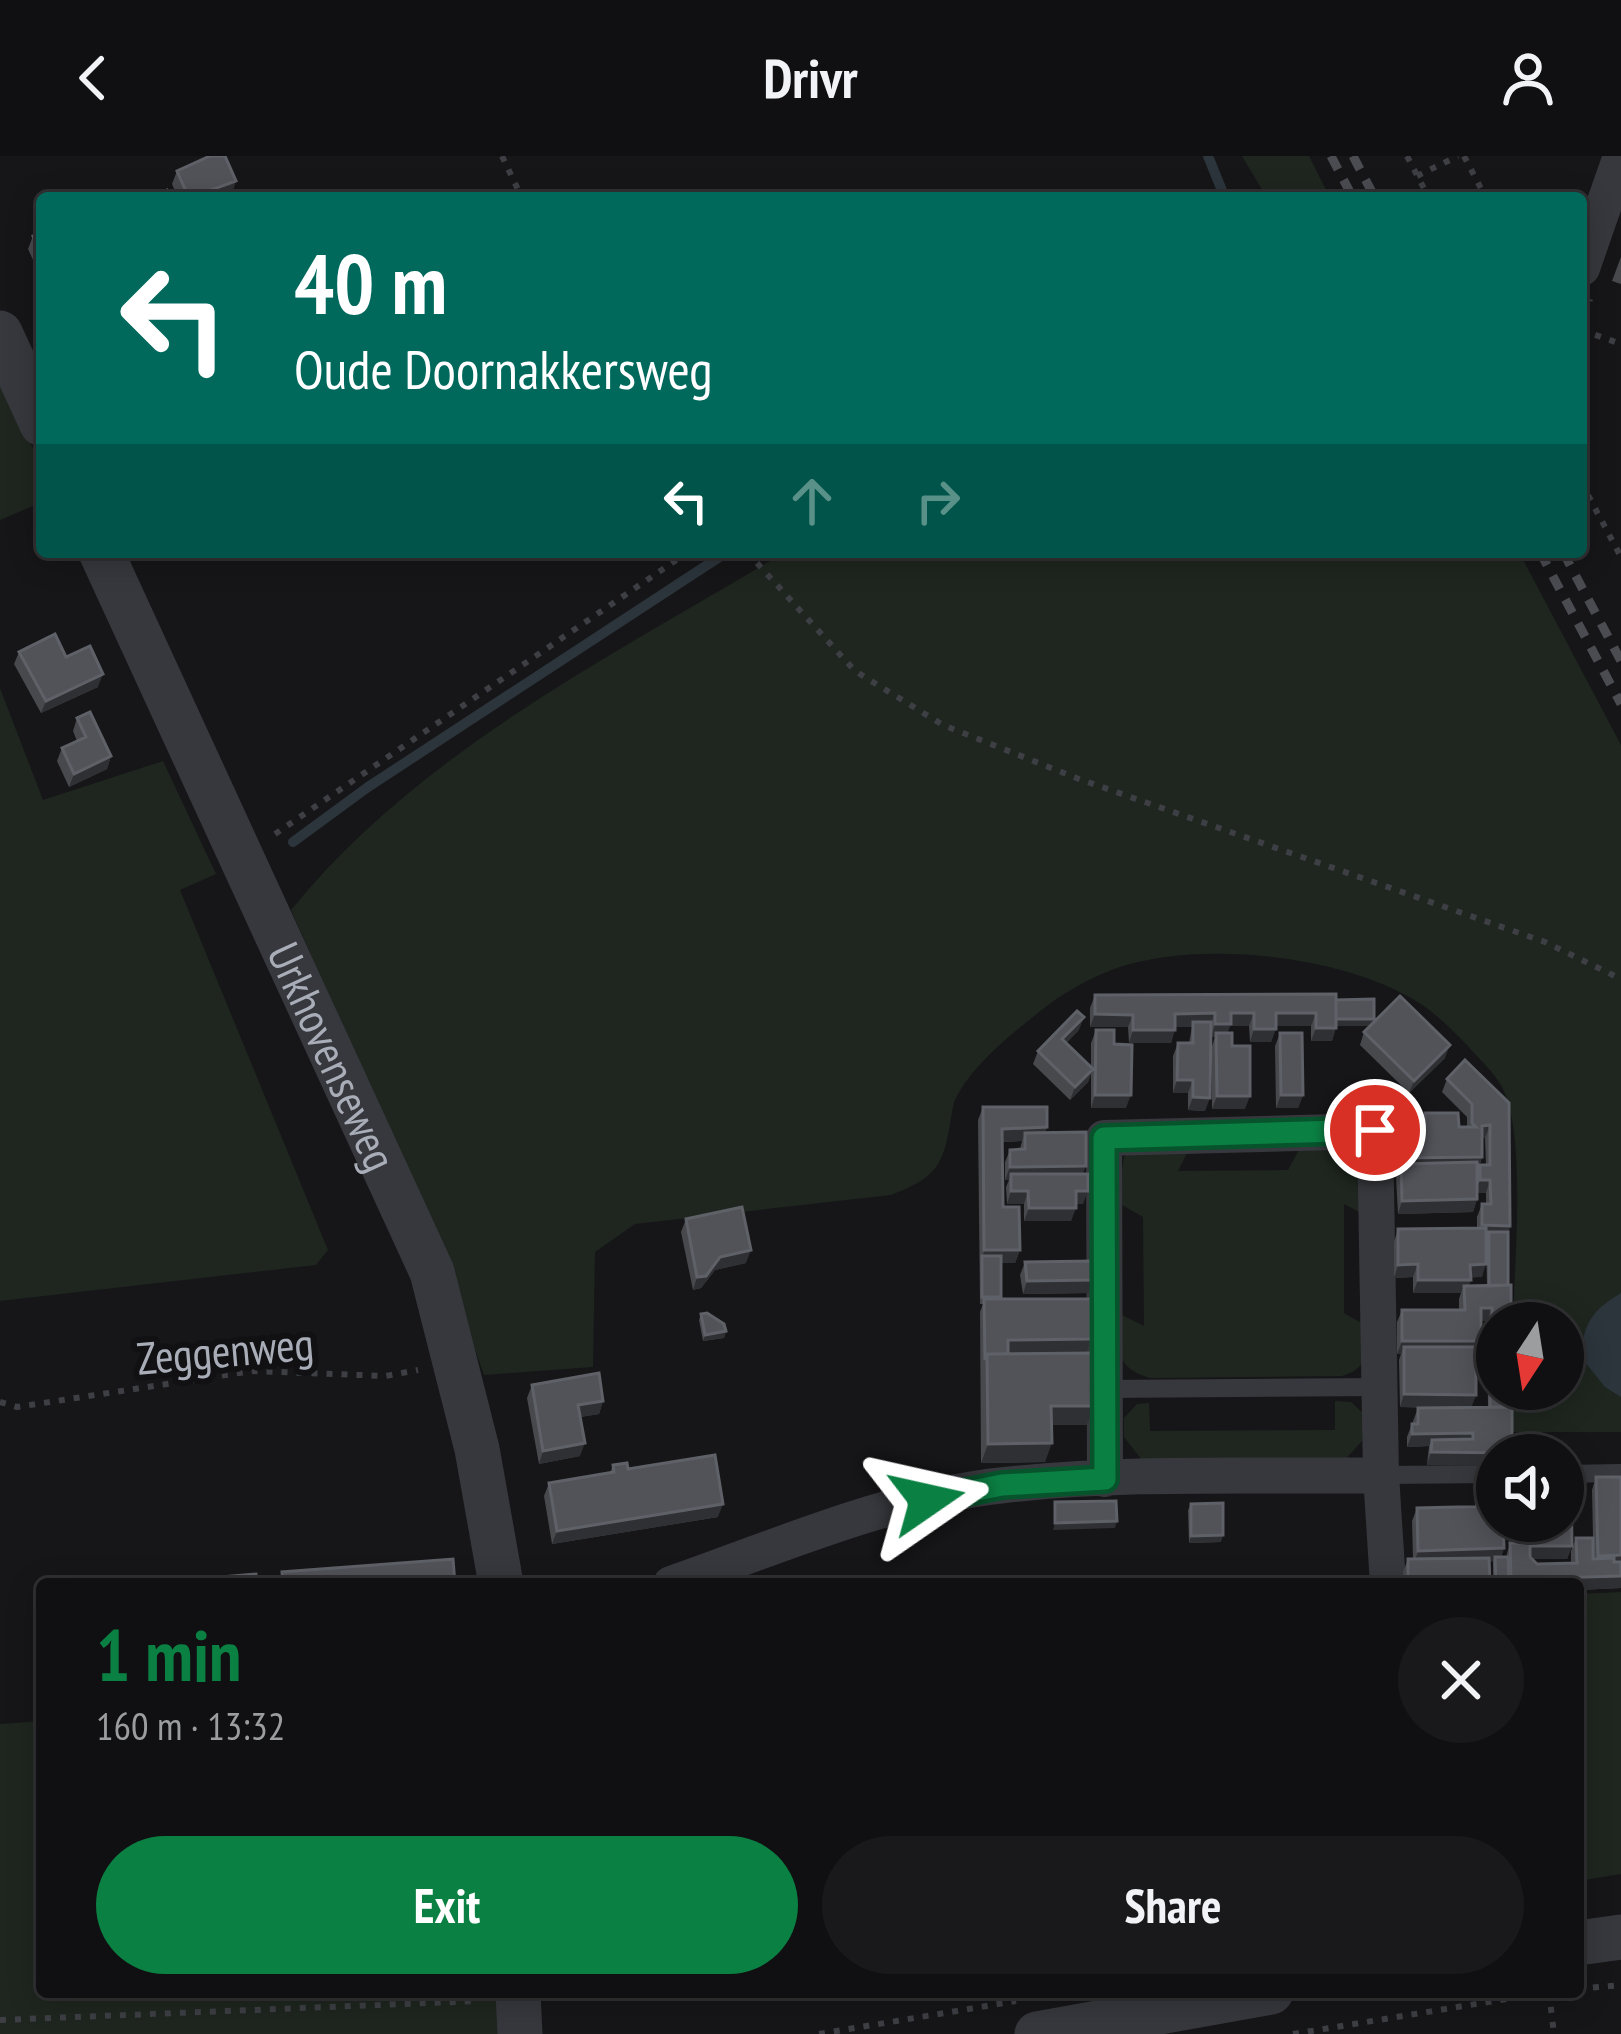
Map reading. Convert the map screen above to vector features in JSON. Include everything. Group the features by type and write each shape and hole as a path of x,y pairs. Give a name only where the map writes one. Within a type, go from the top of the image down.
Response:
{"street":[{"path":"1587,254 1621,156"},
{"path":"0,332 36,411"},
{"name":"Urkhovenseweg","path":"104,558 432,1272 478,1449 500,1578"},
{"path":"1105,1479 1104,1138 1375,1130 1388,1578"},
{"path":"688,1578 890,1507 1002,1485 1382,1475"},
{"path":"1584,1942 1621,1937"},
{"path":"1032,2016 1211,1998"}],"lane":[{"path":"1105,1389 1380,1387"},
{"path":"1584,1474 1621,1473"},
{"path":"1382,1475 1476,1474"}],"path":[{"path":"502,156 519,192"},
{"path":"1407,156 1426,192"},
{"path":"1418,176 1461,156 1482,192"},
{"path":"1587,332 1621,344"},
{"path":"1587,493 1621,557"},
{"path":"242,857 679,558"},
{"path":"754,558 855,670 944,725 1079,779 1545,942 1621,979"},
{"name":"Zeggenweg","path":"0,1402 16,1407 252,1372 386,1376 455,1363"},
{"path":"1584,1988 1621,1984"},
{"path":"1293,2034 1512,1998"},
{"path":"1550,1998 1554,2034"},
{"path":"0,2020 519,2008"},
{"path":"819,2034 1032,2016"}],"shaded area":[{"path":"1242,156 1309,156 1327,192 1263,192"},
{"path":"0,381 36,455 36,505 0,520"},
{"path":"775,558 1522,558 1621,745 1621,1432 1512,1432 1513,1410 1584,1410 1584,1302 1514,1302 1517,1167 1510,1108 1502,1087 1467,1045 1411,998 1345,971 1267,956 1150,959 1086,982 1047,1006 972,1074 955,1101 939,1162 926,1177 891,1195 635,1224 595,1252 593,1367 484,1375 429,1218 291,910 342,853 399,801 522,710"},
{"path":"0,688 43,800 163,761 216,874 180,890 328,1250 316,1265 0,1301"},
{"path":"1302,1144 1355,1149 1364,1157 1369,1217 1344,1204 1344,1313 1370,1328 1361,1364 1342,1376 1150,1378 1129,1368 1120,1354 1118,1313 1144,1326 1143,1217 1117,1202 1124,1157 1132,1150 1191,1145 1178,1171 1288,1170"},
{"path":"1621,1293 1621,1397 1605,1387 1584,1361 1584,1335 1603,1306"},
{"path":"1335,1401 1351,1402 1366,1416 1362,1441 1343,1462 1142,1460 1124,1437 1124,1418 1137,1404 1149,1403 1150,1431 1335,1430"},
{"path":"1621,1592 1621,1874 1584,1880 1584,1594"},
{"path":"36,1721 36,1998 502,1998 502,2034 0,2034 0,1724"}],"building":[{"path":"210,156 225,156 236,181 206,192 186,192 177,171"},
{"path":"55,634 66,657 90,646 103,674 46,701 19,652"},
{"path":"90,712 111,756 74,774 62,748 86,737 77,718"},
{"path":"1336,994 1336,1028 1316,1028 1316,1013 1276,1013 1276,1029 1254,1029 1254,1013 1231,1013 1231,1024 1215,1024 1215,1013 1175,1014 1175,1030 1133,1030 1133,1015 1095,1014 1095,995"},
{"path":"1400,996 1450,1045 1414,1081 1364,1032"},
{"path":"1374,999 1374,1019 1336,1019 1336,1000"},
{"path":"1077,1011 1084,1017 1062,1039 1093,1069 1075,1087 1038,1051"},
{"path":"1193,1022 1211,1022 1210,1098 1193,1097 1193,1080 1177,1080 1178,1043 1193,1043"},
{"path":"1096,1030 1114,1030 1114,1044 1132,1045 1131,1095 1095,1095"},
{"path":"1216,1033 1232,1033 1232,1046 1250,1046 1250,1096 1217,1096"},
{"path":"1280,1033 1302,1033 1303,1095 1281,1095"},
{"path":"1465,1060 1509,1103 1510,1226 1482,1225 1482,1204 1491,1204 1490,1180 1480,1180 1480,1165 1490,1165 1490,1125 1482,1126 1482,1157 1401,1158 1401,1128 1425,1127 1425,1113 1458,1113 1459,1127 1476,1127 1472,1104 1447,1079"},
{"path":"983,1107 1047,1107 1047,1127 1002,1129 1003,1207 1019,1207 1020,1250 984,1250"},
{"path":"1086,1132 1086,1166 1010,1167 1010,1150 1025,1149 1025,1133"},
{"path":"1477,1162 1477,1199 1402,1201 1401,1164"},
{"path":"1011,1174 1088,1174 1088,1191 1076,1191 1076,1208 1029,1208 1028,1191 1011,1191"},
{"path":"742,1207 751,1250 720,1257 706,1276 697,1277 686,1219"},
{"path":"1486,1228 1486,1264 1470,1265 1471,1280 1418,1280 1418,1264 1398,1265 1398,1229"},
{"path":"1489,1232 1508,1232 1508,1285 1489,1286"},
{"path":"982,1256 1001,1256 1001,1297 982,1297"},
{"path":"1094,1261 1093,1280 1027,1281 1025,1262"},
{"path":"1511,1285 1511,1302 1476,1302 1476,1341 1402,1341 1402,1310 1465,1310 1464,1286"},
{"path":"984,1299 1091,1299 1091,1339 1008,1340 1008,1354 987,1354 985,1360"},
{"path":"701,1314 724,1324 726,1331 705,1335"},
{"path":"1404,1347 1476,1347 1476,1395 1404,1394"},
{"path":"1094,1353 1094,1406 1051,1406 1052,1443 988,1444 987,1354"},
{"path":"599,1373 603,1401 578,1405 585,1443 543,1451 532,1385"},
{"path":"1418,1408 1512,1410 1512,1434 1476,1434 1476,1453 1431,1452 1432,1440 1473,1439 1473,1433 1412,1434"},
{"path":"715,1455 723,1504 557,1531 549,1483 614,1472 613,1465 627,1463 628,1469"},
{"path":"1596,1477 1621,1477 1621,1555 1598,1556"},
{"path":"1116,1501 1117,1521 1055,1523 1055,1502"},
{"path":"1223,1503 1223,1535 1191,1536 1191,1504"},
{"path":"1476,1507 1476,1542 1504,1542 1504,1548 1418,1551 1417,1508"},
{"path":"1593,1538 1593,1559 1621,1562 1621,1576 1511,1578 1510,1543 1530,1543 1530,1557 1537,1564 1577,1563 1576,1542"},
{"path":"1532,1542 1572,1542 1572,1546 1532,1546"},
{"path":"1495,1557 1508,1557 1509,1578 1496,1578"},
{"path":"1489,1558 1490,1578 1408,1578 1408,1559"},
{"path":"453,1559 455,1578 282,1578 282,1572"},
{"path":"256,1574 256,1578 209,1578"}],"waterway":[{"path":"1208,156 1223,192"},
{"path":"293,842 368,787 718,558"}],"railway":[{"path":"1331,156 1350,192"},
{"path":"1353,156 1372,192"},
{"path":"1543,558 1621,704"},
{"path":"1566,558 1621,661"}],"route":[{"path":"927,1500 1002,1485 1105,1479 1104,1138 1375,1130"}]}
